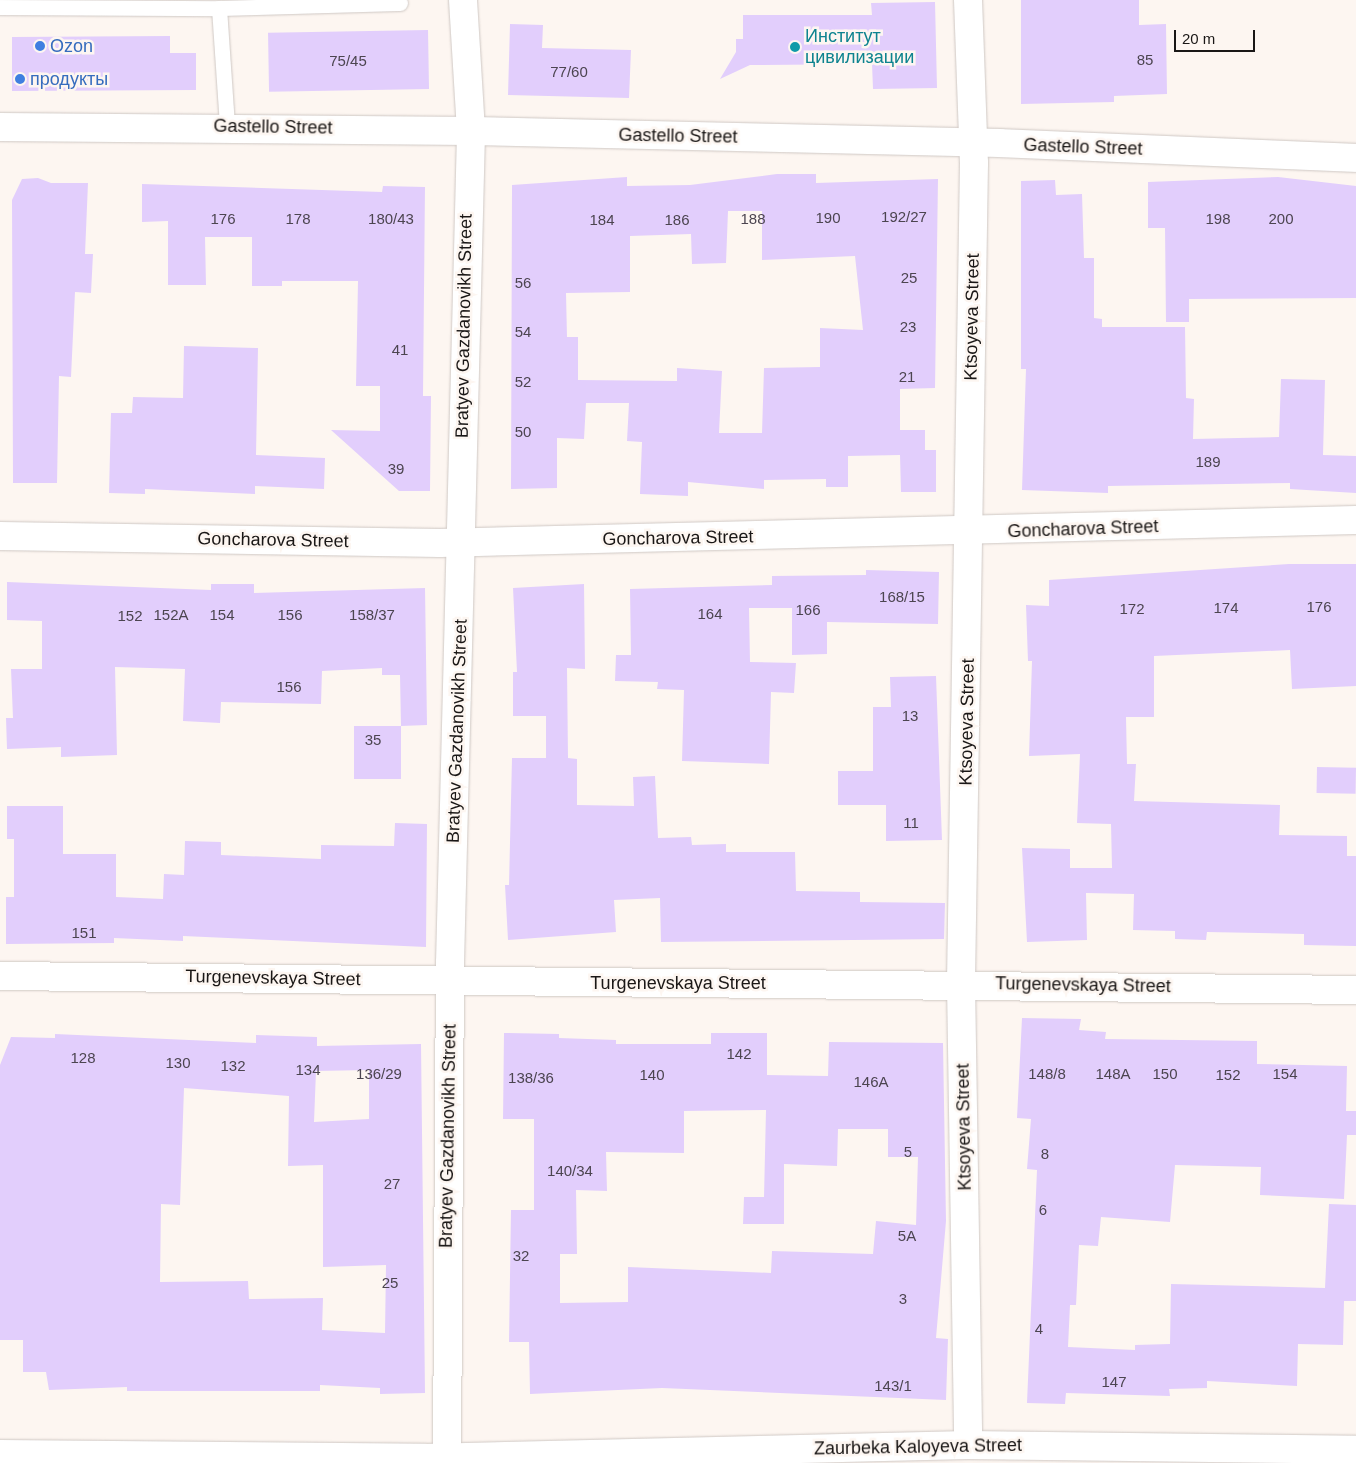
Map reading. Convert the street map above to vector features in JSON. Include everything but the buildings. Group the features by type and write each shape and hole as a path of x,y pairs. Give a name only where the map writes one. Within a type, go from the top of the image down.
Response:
{"street":[{"name":"Bratyev Gazdanovikh Street","path":"447,1460 449,982 471,131 463,0"},
{"name":"Ktsoyeva Street","path":"968,0 973,143 969,532 961,982 968,1445"},
{"name":"Gastello Street","path":"0,127 227,126 471,131 973,143 1356,158"},
{"name":"Goncharova Street","path":"0,536 461,542 969,532 1356,520"},
{"name":"Turgenevskaya Street","path":"0,976 449,982 961,982 1356,990"},
{"name":"Zaurbeka Kaloyeva Street","path":"0,1454 447,1460 968,1445 1356,1450"}],"lane":[{"path":"0,7 219,8 400,2"},
{"path":"219,8 227,126"}],"place":[{"name":"Ozon","path":"40,46"},
{"name":"Институт цивилизации","path":"795,47"},
{"name":"продукты","path":"20,79"}]}
